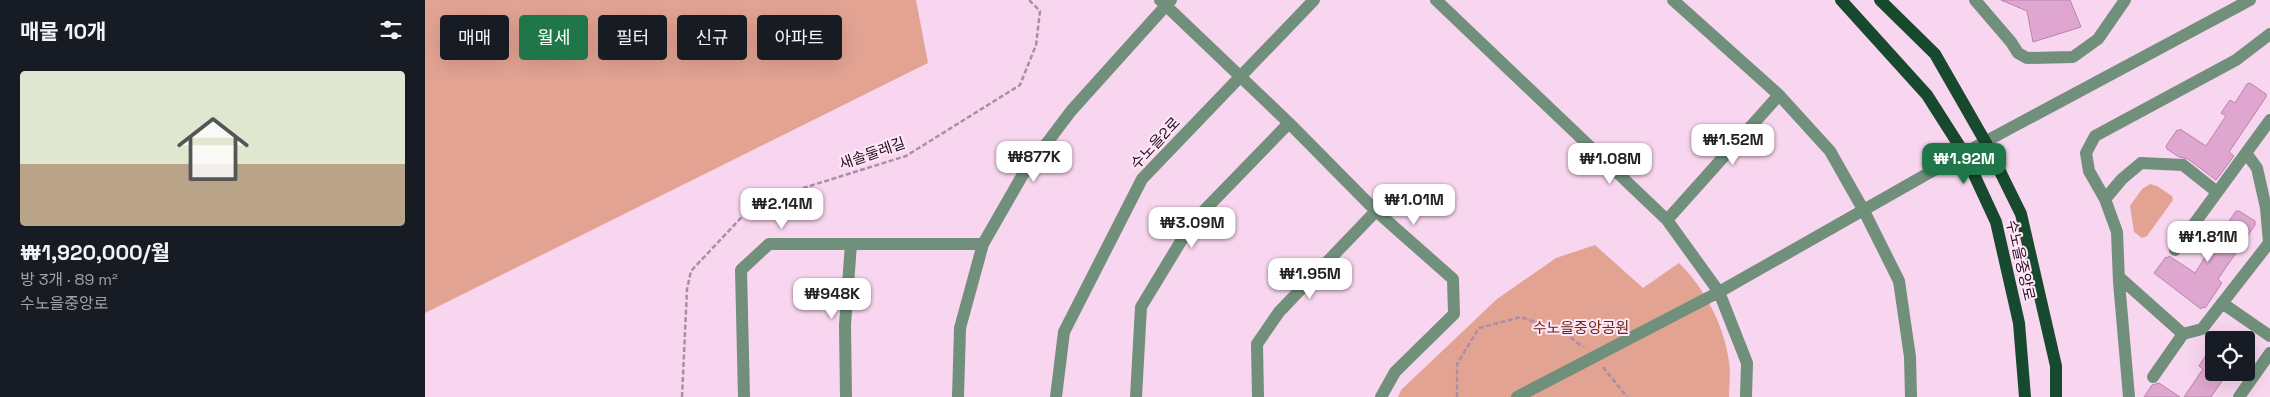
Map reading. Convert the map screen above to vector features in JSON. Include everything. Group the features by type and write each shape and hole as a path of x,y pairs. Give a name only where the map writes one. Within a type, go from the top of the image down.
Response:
{"main road":[{"name":"수노을중앙로","path":"1841,0 1927,95 1964,154 1996,222 2019,323 2025,397"},
{"name":"수노을중앙로","path":"1880,0 1935,54 1986,143 2021,214 2056,366 2056,397"}],"street":[{"name":"수노을2로","path":"1056,397 1064,332 1142,179 1314,0"},
{"path":"1436,0 1667,220 1719,292 1747,363 1746,397"},
{"path":"1673,0 1779,95 1830,150 1865,211 1899,281 1910,357 1911,397"},
{"path":"1975,0 2018,53 2027,58 2073,57 2098,39 2124,0"},
{"path":"1517,397 1719,292 1964,154 2250,0"},
{"path":"958,397 960,328 983,244 1022,176 1066,118 1166,2 1240,78 1289,123 1376,211 1453,279 1454,314 1395,372 1381,397"},
{"path":"2129,397 2117,232 2105,199 2089,171 2086,154 2095,136 2236,60 2270,34"},
{"path":"1667,220 1779,95"},
{"path":"2175,250 2270,120"},
{"path":"1136,397 1141,307 1192,223 1289,123"},
{"path":"2153,377 2183,334 2202,329 2269,243 2266,208 2257,168 2246,153"},
{"path":"2105,199 2141,163 2183,165 2217,192"},
{"path":"1258,397 1257,344 1279,312 1376,211"},
{"path":"744,397 741,270 769,244 983,244"},
{"path":"846,397 845,325 851,244"},
{"path":"2119,276 2183,334"},
{"path":"2222,303 2270,336"},
{"path":"2239,397 2270,353"}],"path":[{"name":"새솔둘레길","path":"682,397 687,289 691,271 755,203 906,156 1020,85 1036,45 1040,12 1029,0"},
{"path":"1457,397 1457,364 1479,328 1521,317 1563,332 1595,356 1627,397"}],"green space":[{"path":"425,0 916,0 928,63 425,313"},
{"path":"2150,184 2157,186 2172,196 2173,200 2147,236 2142,238 2134,232 2130,206 2142,189"},
{"name":"수노을중앙공원","path":"1595,245 1643,288 1679,263 1688,273 1712,308 1723,335 1730,366 1729,397 1398,397 1401,390 1497,299 1556,258"}],"building":[{"path":"2001,0 2070,0 2081,27 2033,42 2027,11"},
{"path":"2250,83 2266,94 2266,97 2229,152 2234,156 2216,180 2188,159 2179,157 2167,149 2166,146 2177,130 2179,131 2180,129 2206,146 2226,116 2221,113 2230,100 2235,103 2247,84"},
{"path":"2236,211 2255,221 2255,225 2218,279 2222,283 2205,308 2201,309 2154,273 2166,257 2169,256 2195,273 2214,243 2210,240 2219,227 2223,230"},
{"path":"2205,357 2205,381 2222,381 2211,397 2184,397 2203,369 2199,366"},
{"path":"2159,383 2180,397 2144,397 2152,385"}]}
